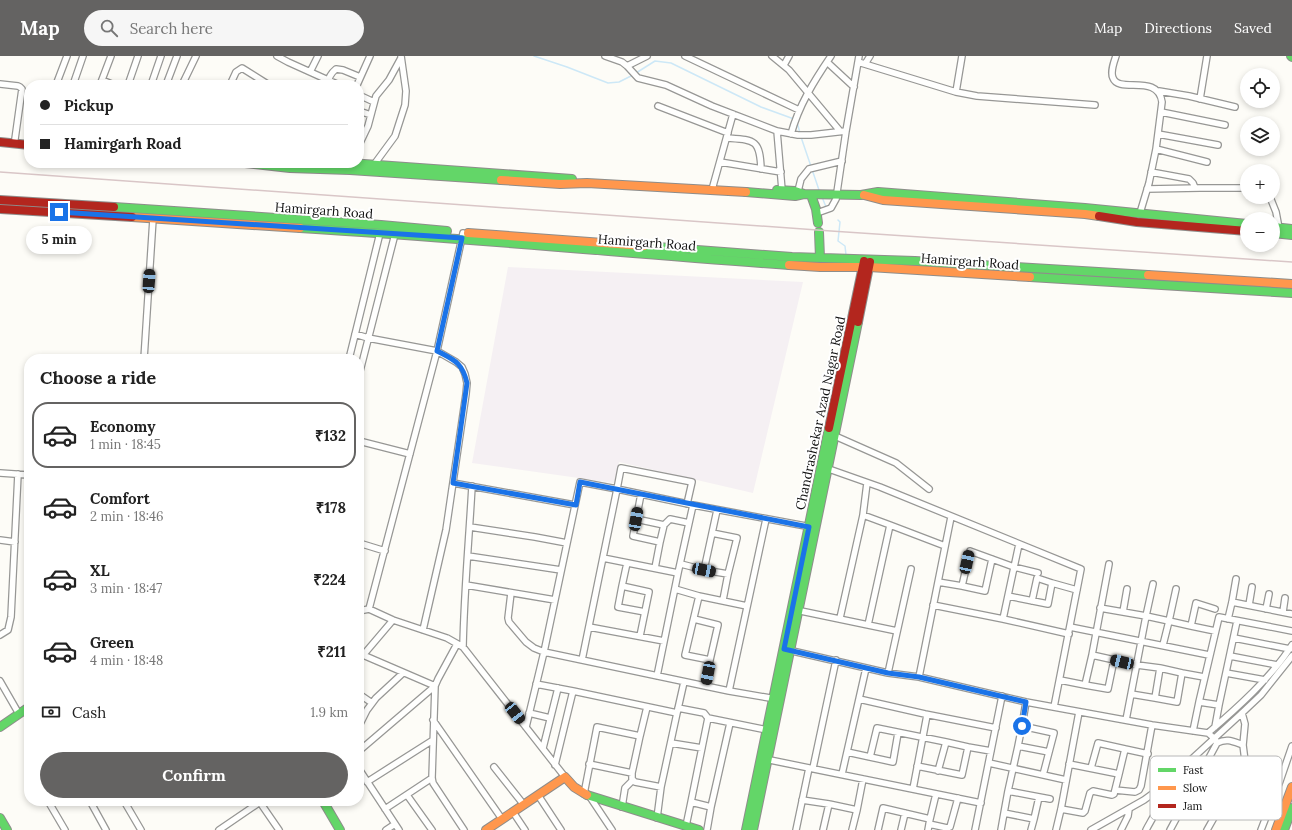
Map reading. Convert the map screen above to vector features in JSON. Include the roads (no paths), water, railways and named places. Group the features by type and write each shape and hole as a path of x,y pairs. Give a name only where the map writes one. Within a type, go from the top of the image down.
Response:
{"street":[{"path":"58,80 67,56"},
{"path":"75,80 83,56"},
{"path":"102,80 111,56"},
{"path":"130,80 138,56"},
{"path":"153,80 161,56"},
{"path":"168,80 177,56"},
{"path":"184,80 196,56"},
{"path":"277,56 323,80"},
{"path":"310,72 318,56"},
{"path":"359,80 370,56"},
{"path":"605,56 622,62 638,78 666,85 777,132 812,135 843,131"},
{"path":"629,68 647,56"},
{"path":"685,56 799,112"},
{"path":"772,56 789,70 843,131"},
{"path":"784,65 789,56"},
{"path":"791,134 794,123 811,85 831,56"},
{"path":"865,64 870,56"},
{"path":"956,92 962,56"},
{"path":"1116,56 1112,76 1116,82 1120,84 1148,86 1159,91 1235,107"},
{"path":"1200,99 1207,56"},
{"path":"364,134 368,126 376,96 389,80 401,57"},
{"path":"371,168 395,136 405,105 406,91 401,57"},
{"path":"858,58 865,64 956,92 977,96 1095,105"},
{"path":"817,213 831,208 836,200 834,194 842,161 843,131 854,87 858,58"},
{"path":"827,62 854,87"},
{"path":"232,80 236,72 242,68 261,80"},
{"path":"329,80 333,71 337,69 360,77"},
{"path":"0,84 18,86 22,90 15,139"},
{"path":"1140,213 1156,149 1162,102 1159,91"},
{"path":"364,97 374,102"},
{"path":"658,106 727,136 752,141 761,154 761,169"},
{"path":"1161,112 1225,125"},
{"path":"364,113 371,115"},
{"path":"713,186 733,114"},
{"path":"777,132 782,190"},
{"path":"1158,134 1218,145"},
{"path":"0,138 24,140"},
{"path":"0,142 24,144"},
{"path":"1156,149 1207,162"},
{"path":"818,223 817,213 801,179 809,169 842,161"},
{"path":"720,162 781,172"},
{"path":"364,166 427,176 560,184 587,183 708,189 795,196 807,194"},
{"path":"290,168 371,168 782,190 807,194 861,194 878,192 1140,213 1240,223"},
{"path":"1151,172 1189,179 1195,188"},
{"path":"1147,189 1240,188"},
{"path":"861,194 883,200 1084,214 1137,222 1240,230"},
{"name":"Hamirgarh Road","path":"0,200 380,225 463,236 614,252 820,267 915,261 1292,284"},
{"name":"Hamirgarh Road","path":"0,209 395,234 463,236 820,258 867,263 1292,294"},
{"path":"144,354 153,219"},
{"path":"1280,229 1292,229"},
{"path":"1280,231 1292,235"},
{"path":"818,232 820,258"},
{"path":"350,354 380,233"},
{"path":"364,354 395,234"},
{"path":"369,609 437,351 463,236"},
{"name":"Chandrashekar Azad Nagar Road","path":"825,468 835,436 867,263"},
{"name":"Chandrashekar Azad Nagar Road","path":"746,830 777,700 867,263"},
{"path":"355,334 368,338 437,351 456,362 462,367 465,374 467,383 465,402 446,530 423,630"},
{"path":"835,436 896,463 929,489"},
{"path":"364,442 410,454"},
{"path":"582,660 621,468 692,482 689,523 657,676"},
{"path":"825,468 917,502 1082,569 1054,707"},
{"path":"0,473 24,475"},
{"path":"0,635 8,630 10,625 18,474"},
{"path":"526,727 544,652 580,482 812,528"},
{"path":"453,483 576,505"},
{"path":"840,618 863,514 867,483"},
{"path":"463,647 472,486"},
{"path":"641,494 633,536 660,542"},
{"path":"704,570 717,510"},
{"path":"863,514 945,546"},
{"path":"919,677 951,517"},
{"path":"636,519 664,525"},
{"path":"728,691 766,519"},
{"path":"655,568 664,525 670,520 689,523"},
{"path":"868,625 890,525"},
{"path":"470,526 567,543"},
{"path":"712,533 737,538 723,600"},
{"path":"0,540 15,542"},
{"path":"1003,619 1018,544"},
{"path":"364,545 385,551"},
{"path":"962,586 970,551 1014,567 1038,573"},
{"path":"468,556 561,570"},
{"path":"603,558 678,573"},
{"path":"938,582 985,592 992,559"},
{"path":"627,563 618,607 645,612"},
{"path":"681,564 728,574"},
{"path":"1085,685 1092,655 1108,564"},
{"path":"888,673 911,569"},
{"path":"1032,600 1037,578 1077,590"},
{"path":"1228,619 1236,579"},
{"path":"1008,596 1048,604 1052,583"},
{"path":"1126,720 1153,584"},
{"path":"466,585 555,600"},
{"path":"622,586 649,592 640,636"},
{"path":"1249,605 1252,586"},
{"path":"675,589 699,596 747,606"},
{"path":"1123,612 1127,589"},
{"path":"1163,645 1176,590"},
{"path":"511,593 508,618 509,622 526,642 534,648 544,652 684,682 777,700"},
{"path":"1266,608 1269,594"},
{"path":"699,596 686,655 710,660"},
{"path":"1283,612 1285,598"},
{"path":"1232,602 1292,614"},
{"path":"1191,626 1196,603 1215,609"},
{"path":"934,605 1069,634"},
{"path":"1100,608 1215,631"},
{"path":"364,610 369,609 393,620 447,638 463,647 543,748 555,766 574,787 587,795 622,807 700,830"},
{"path":"795,609 897,631"},
{"path":"1194,731 1198,702 1219,617 1292,631"},
{"path":"694,619 718,625 705,686"},
{"path":"364,654 393,620"},
{"path":"1215,727 1237,621"},
{"path":"589,627 664,641"},
{"path":"1070,627 1209,655"},
{"path":"1208,733 1265,680 1291,647 1234,638"},
{"path":"458,644 435,686 432,778 464,830"},
{"path":"787,650 888,673 919,677 1026,702 1152,725 1208,733 1216,741"},
{"path":"364,655 435,686"},
{"path":"1092,655 1204,678"},
{"path":"1230,656 1277,665"},
{"path":"1198,756 1216,741 1260,695 1292,656"},
{"path":"796,830 836,660"},
{"path":"1060,680 1108,689 1114,660"},
{"path":"842,774 866,668"},
{"path":"1155,698 1160,668"},
{"path":"364,717 372,703 403,673"},
{"path":"1131,694 1176,702 1182,673"},
{"path":"1226,673 1265,680"},
{"path":"0,681 19,714"},
{"path":"657,818 684,682"},
{"path":"536,684 647,707 704,713 708,718 767,730"},
{"path":"364,747 435,686"},
{"path":"543,748 558,688"},
{"path":"555,766 573,691"},
{"path":"977,830 1002,696"},
{"path":"364,697 372,703"},
{"path":"859,699 996,728"},
{"name":"Chandrashekar Azad Nagar Road","path":"753,830 767,730 777,700"},
{"path":"1001,830 1026,702"},
{"path":"1198,702 1219,705"},
{"path":"633,780 632,773 647,707"},
{"path":"0,727 24,711"},
{"path":"1056,830 1079,712"},
{"path":"530,713 550,718"},
{"path":"1242,713 1245,724 1243,745 1244,756"},
{"path":"913,789 927,714"},
{"path":"686,826 708,718"},
{"path":"433,720 502,819"},
{"path":"707,830 730,723"},
{"path":"1115,790 1135,792 1139,790 1148,754 1152,725"},
{"path":"1022,726 1054,733 1043,775"},
{"path":"612,830 587,795 589,764 598,727 640,736"},
{"path":"870,757 877,728 991,752"},
{"path":"847,752 893,762 898,733"},
{"path":"367,782 433,740"},
{"path":"1216,741 1233,741 1243,745"},
{"path":"1208,756 1216,741"},
{"path":"938,771 946,742"},
{"path":"671,743 702,748"},
{"path":"1092,768 1098,743 1148,754"},
{"path":"1018,746 1049,752"},
{"path":"1282,775 1292,746"},
{"path":"917,766 962,775 968,747"},
{"path":"1061,809 1083,813 1085,811 1090,793 1093,792 1112,795 1115,790 1125,749"},
{"path":"764,758 981,803"},
{"path":"989,763 1066,780"},
{"path":"589,764 632,773"},
{"path":"1069,764 1119,774"},
{"path":"494,767 524,805"},
{"path":"364,777 399,830"},
{"path":"488,830 565,777"},
{"path":"385,810 432,778"},
{"path":"852,830 863,779"},
{"path":"633,780 662,787"},
{"path":"622,807 625,788 633,780"},
{"path":"1284,830 1290,805 1292,787"},
{"path":"1008,791 1050,799"},
{"path":"929,824 936,794"},
{"path":"407,795 432,830"},
{"path":"538,795 561,830"},
{"path":"1094,829 1150,796"},
{"path":"1031,830 1039,797"},
{"path":"878,830 883,808 905,813 929,824 947,828 950,827 958,798"},
{"path":"802,800 856,810"},
{"path":"691,802 711,807"},
{"path":"823,830 829,804"},
{"path":"1282,819 1290,805"},
{"path":"52,806 66,830"},
{"path":"93,806 106,830"},
{"path":"127,806 141,830"},
{"path":"219,830 253,806"},
{"path":"262,806 277,829"},
{"path":"326,806 340,830"},
{"path":"1122,830 1129,812 1128,809"},
{"path":"514,812 526,830"},
{"path":"901,830 905,813"},
{"path":"1004,813 1034,819"},
{"path":"0,818 7,830"},
{"path":"1146,830 1151,820"},
{"path":"1170,830 1175,820"},
{"path":"1207,830 1213,820"},
{"path":"1261,830 1265,820"},
{"path":"1276,830 1282,820"},
{"path":"386,830 395,824"}],"waterway":[{"path":"534,56 608,83 619,82 633,75"},
{"path":"636,73 655,61 671,63 761,107 794,119"},
{"path":"797,122 800,133"},
{"path":"801,137 819,190"},
{"path":"822,197 826,207"},
{"path":"838,220 840,222 838,241 845,246 846,255"}],"railway":[{"path":"0,172 1292,262"}]}
